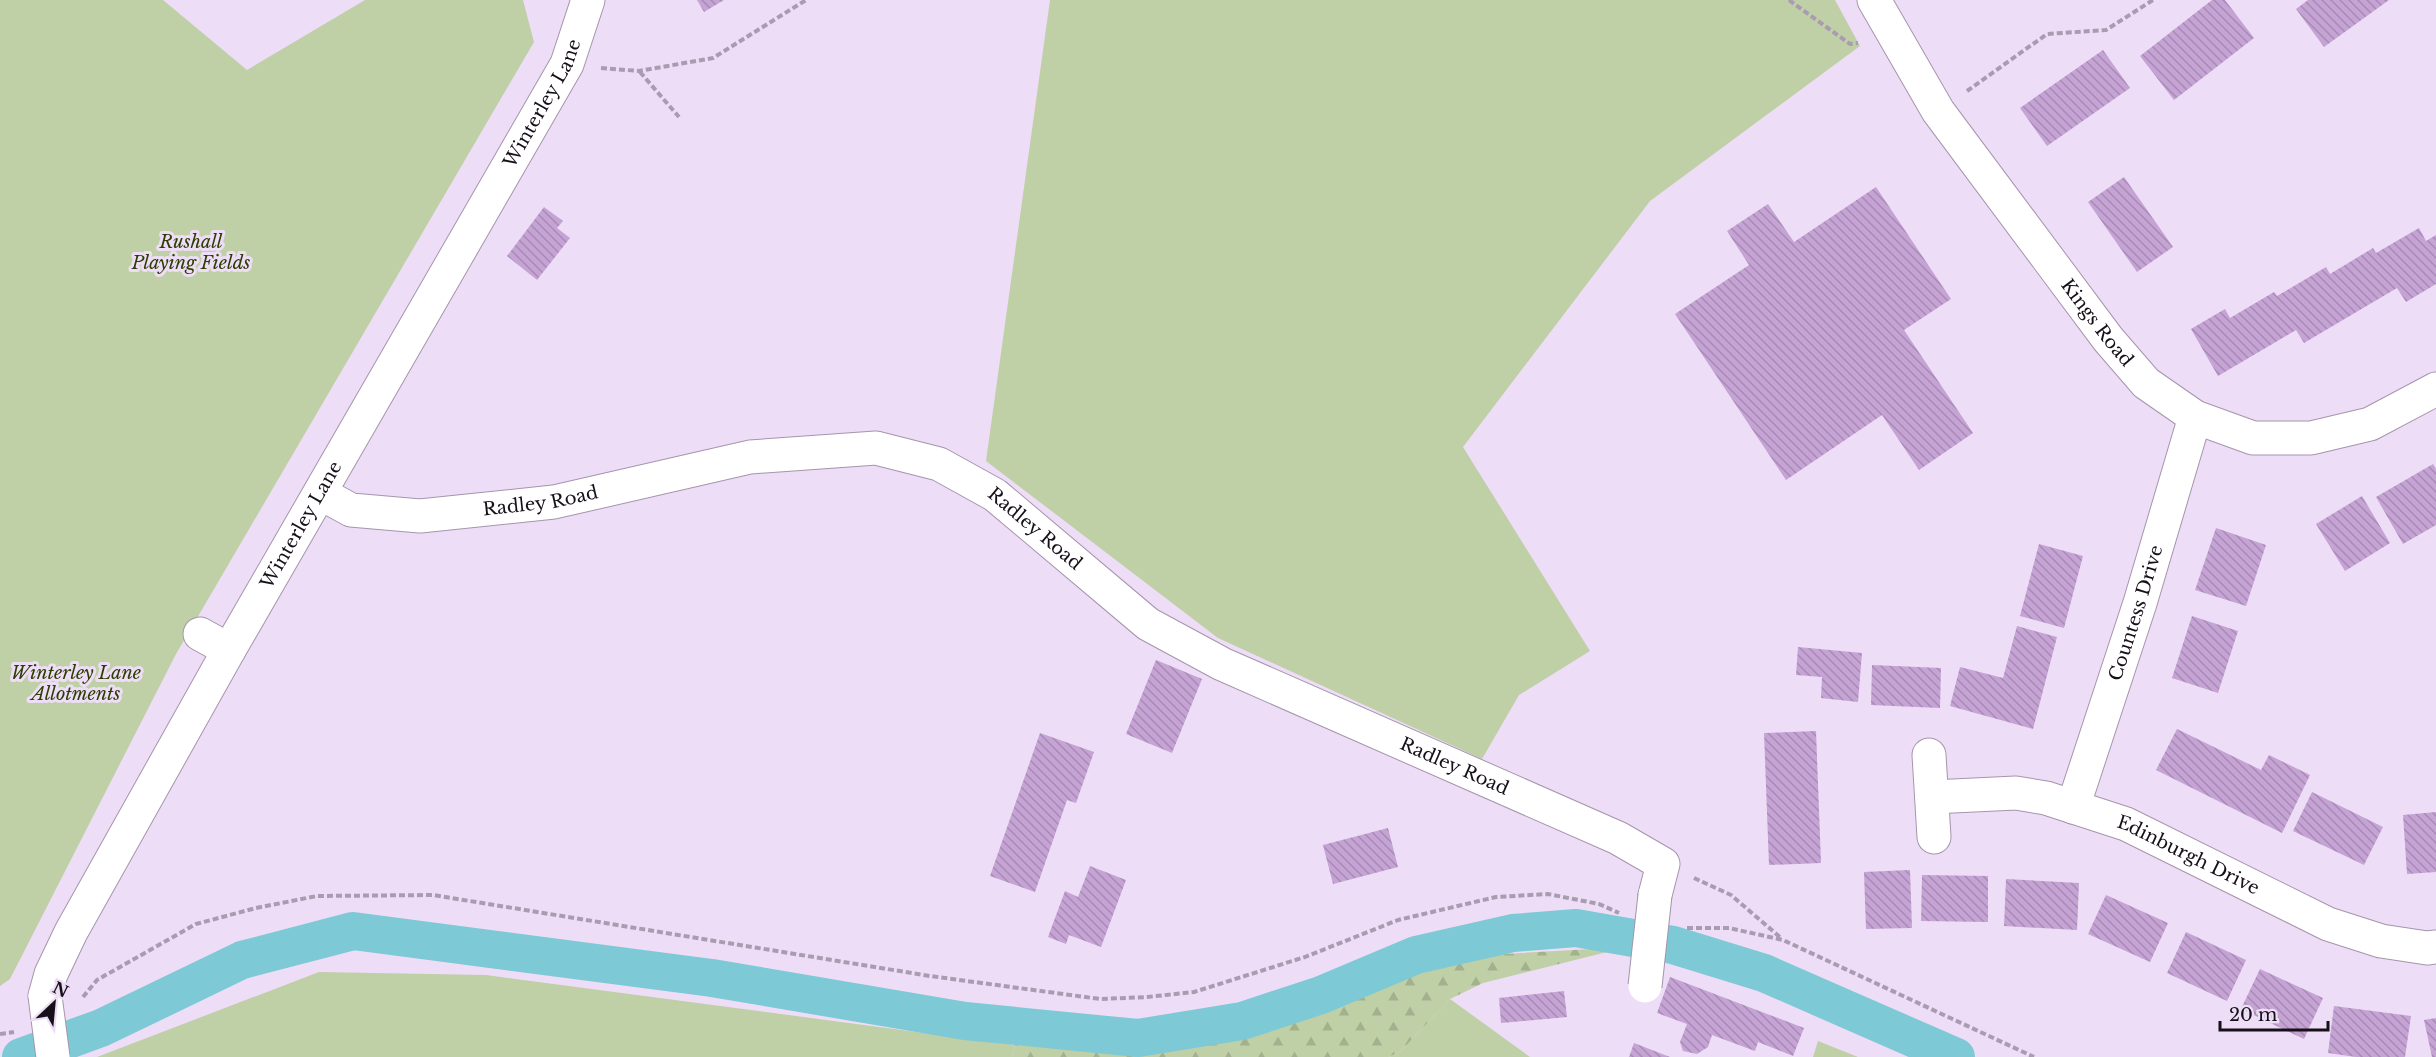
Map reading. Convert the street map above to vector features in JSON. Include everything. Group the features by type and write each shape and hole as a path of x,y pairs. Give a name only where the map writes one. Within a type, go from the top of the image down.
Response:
{"street":[{"name":"Winterley Lane","path":"53,1057 45,996 51,974 71,932 229,650 567,64 588,0"},
{"name":"Kings Road","path":"1874,0 1938,111 2108,339 2146,384 2195,417 2253,438 2311,438 2370,424 2436,389"},
{"name":"Countess Drive","path":"2073,807 2140,603 2195,417"},
{"name":"Radley Road","path":"320,493 351,510 420,516 554,501 750,457 876,448 939,464 995,495 1148,624 1222,664 1618,838 1659,879"},
{"path":"200,634 229,650"},
{"path":"1929,755 1934,837"},
{"name":"Edinburgh Drive","path":"1932,797 2016,793 2046,798 2126,824 2328,924 2381,941 2427,948 2436,947"},
{"path":"1645,986 1659,879"}],"path":[{"path":"567,64 639,71 713,58 806,0"},
{"path":"1789,0 1850,44 1898,41"},
{"path":"1938,111 2047,34 2106,30 2153,0"},
{"path":"639,71 679,117"},
{"path":"1659,879 1731,895 1783,940"},
{"path":"77,1005 97,980 196,924 256,908 316,896 433,894 930,976 1100,999 1194,992 1305,957 1398,920 1496,897 1548,894 1599,904 1628,916"},
{"path":"1684,928 1729,928 1783,940 2034,1057"},
{"path":"0,1034 19,1031"}],"green space":[{"name":"Rushall Playing Fields","path":"0,0 163,0 247,70 365,0 523,0 534,42 176,654 10,979 0,986"},
{"path":"1050,0 1835,0 1860,46 1650,201 1463,447 1590,651 1519,695 1482,759 1218,638 986,461"},
{"path":"1627,947 1483,983 1450,999 1401,1051 1389,1057 1012,1057 1015,1045 1147,1050 1237,1038 1432,958"},
{"path":"319,972 486,975 1015,1045 1012,1057 97,1057"},
{"path":"1450,999 1530,1057 1389,1057 1401,1051"},
{"path":"1818,1041 1858,1057 1813,1057"}],"building":[{"path":"697,0 724,0 704,12"},
{"path":"2212,0 2225,0 2254,38 2174,100 2140,56"},
{"path":"2308,0 2389,0 2324,47 2296,9"},
{"path":"2103,50 2130,88 2047,146 2020,108"},
{"path":"2124,177 2173,247 2137,272 2088,202"},
{"path":"1876,187 1951,299 1904,330 1973,433 1919,470 1882,415 1786,480 1675,314 1749,265 1727,231 1768,204 1794,242"},
{"path":"544,207 563,221 557,228 570,238 537,280 507,256"},
{"path":"2419,228 2426,241 2436,235 2436,284 2406,302 2397,288 2304,343 2296,330 2218,376 2191,329 2225,309 2230,318 2274,292 2277,296 2326,267 2330,274 2373,248 2376,253"},
{"path":"2433,464 2436,469 2436,525 2403,544 2376,497"},
{"path":"2362,496 2390,543 2345,571 2316,524"},
{"path":"2216,528 2266,545 2246,606 2195,590"},
{"path":"2039,544 2083,556 2064,628 2020,616"},
{"path":"2192,616 2238,631 2218,693 2172,678"},
{"path":"2017,626 2057,637 2033,729 1950,706 1960,667 2003,678"},
{"path":"1798,647 1862,653 1858,702 1821,698 1822,677 1796,675"},
{"path":"1156,660 1202,679 1172,753 1126,734"},
{"path":"1872,665 1941,668 1940,708 1871,705"},
{"path":"2177,729 2261,770 2269,755 2310,775 2282,833 2156,770"},
{"path":"1816,731 1821,863 1769,865 1764,733"},
{"path":"1040,733 1094,752 1076,803 1067,800 1035,892 990,876"},
{"path":"2312,792 2383,827 2364,865 2293,831"},
{"path":"2436,812 2436,872 2407,874 2403,815"},
{"path":"1388,828 1398,867 1333,884 1323,845"},
{"path":"1090,866 1126,880 1101,947 1069,935 1066,944 1048,937 1065,891 1078,897"},
{"path":"1910,870 1912,928 1866,929 1864,872"},
{"path":"1922,875 1988,876 1988,922 1921,921"},
{"path":"2006,879 2079,883 2077,930 2004,926"},
{"path":"2106,895 2168,923 2150,962 2088,934"},
{"path":"2186,932 2246,960 2227,1001 2167,973"},
{"path":"2260,969 2323,998 2304,1039 2241,1009"},
{"path":"1670,977 1804,1028 1793,1056 1758,1042 1755,1051 1712,1035 1708,1047 1697,1054 1683,1051 1680,1042 1687,1024 1657,1013"},
{"path":"1564,991 1567,1017 1501,1023 1499,998"},
{"path":"2334,1006 2411,1016 2405,1057 2356,1057 2328,1053"},
{"path":"2436,1018 2436,1057 2432,1057 2424,1020"},
{"path":"1634,1043 1670,1057 1629,1057"}],"waterway":[{"path":"21,1057 101,1028 242,960 353,931 712,978 965,1021 1138,1038 1242,1021 1321,995 1416,955 1513,933 1576,928 1673,945 1764,973 1956,1057"}],"park label":[{"name":"Winterley Lane Allotments","path":"76,683"}]}
